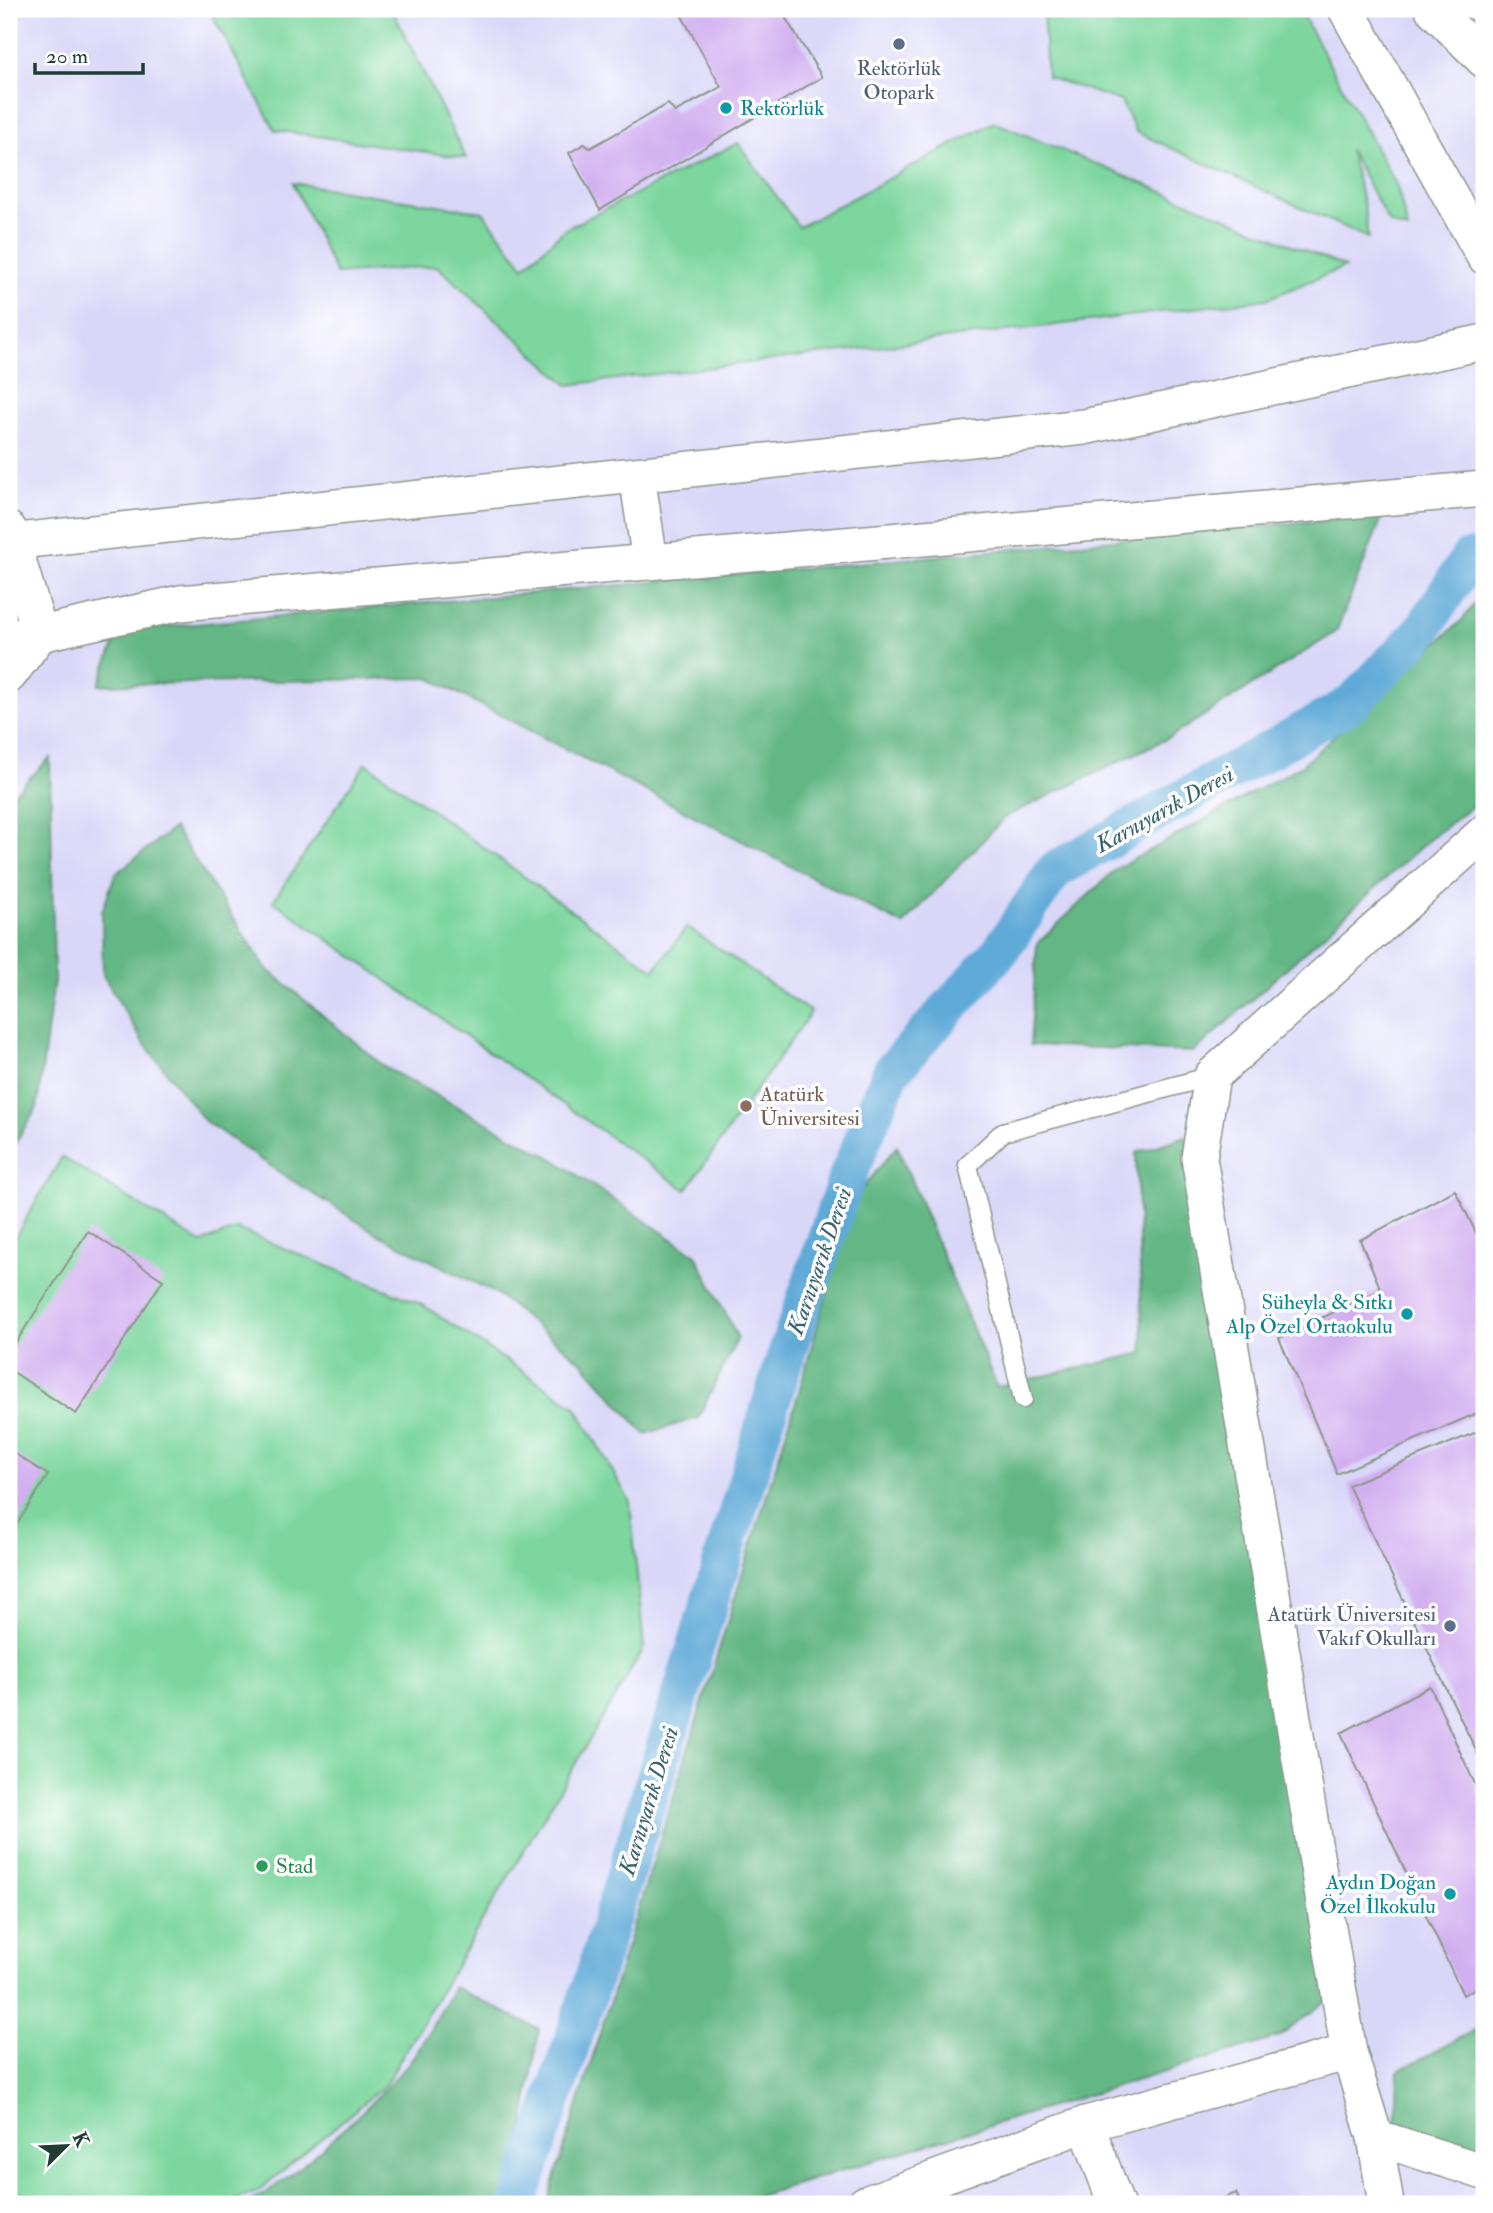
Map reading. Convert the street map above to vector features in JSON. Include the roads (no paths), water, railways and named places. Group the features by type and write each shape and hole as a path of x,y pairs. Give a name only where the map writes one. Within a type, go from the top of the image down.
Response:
{"street":[{"path":"1346,9 1484,256"},
{"path":"1433,9 1484,60"},
{"path":"9,675 24,635 10,538 1084,427 1484,342"},
{"path":"637,475 650,562"},
{"path":"24,635 180,603 1484,489"},
{"path":"1386,2204 1375,2137 1349,2052 1199,1158 1212,1076 1484,833"},
{"path":"865,2204 1086,2124 1349,2052"},
{"path":"1086,2124 1116,2204"},
{"path":"1375,2137 1484,2172"}],"lane":[{"path":"1023,1399 968,1165 1003,1132 1212,1076"}],"waterway":[{"name":"Karnıyarık Deresi","path":"518,2204 589,1992 784,1361 846,1180 891,1072 1000,951 1055,870 1351,704 1421,632 1469,558"}],"place":[{"name":"Rektörlük Otopark","path":"899,44"},
{"name":"Rektörlük","path":"726,108"},
{"name":"Atatürk Üniversitesi","path":"746,1106"},
{"name":"Süheyla & Sıtkı Alp Özel Ortaokulu","path":"1407,1314"},
{"name":"Atatürk Üniversitesi Vakıf Okulları","path":"1450,1626"},
{"name":"Stad","path":"262,1866"},
{"name":"Aydın Doğan Özel İlkokulu","path":"1450,1894"}]}
